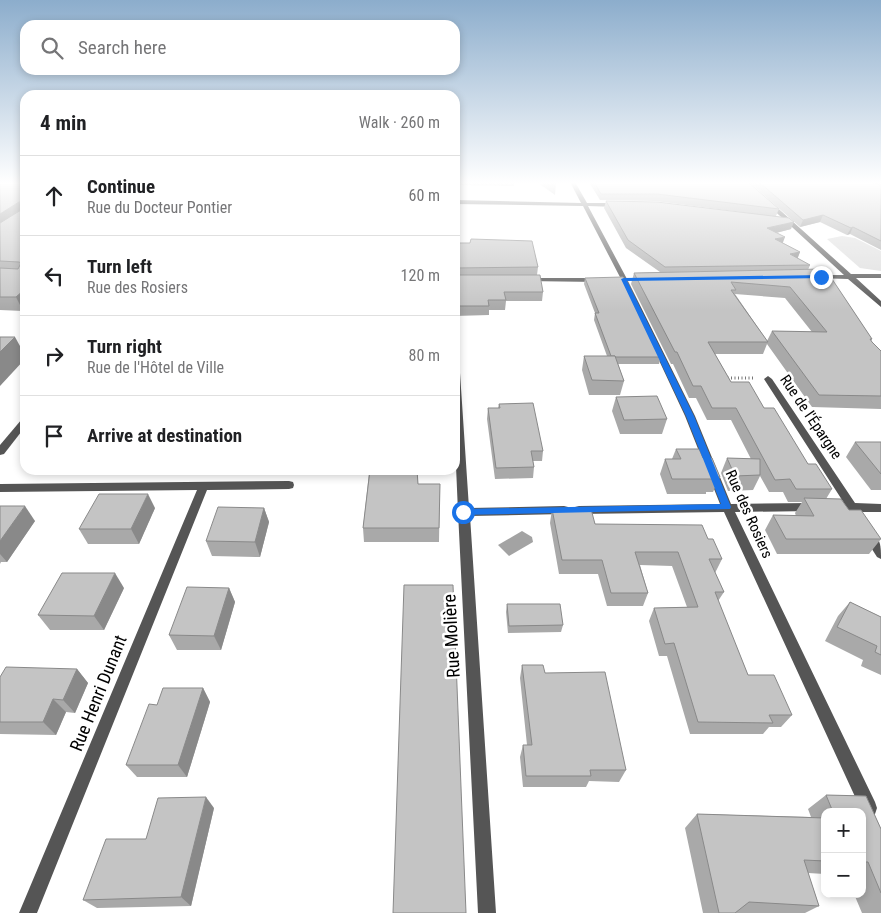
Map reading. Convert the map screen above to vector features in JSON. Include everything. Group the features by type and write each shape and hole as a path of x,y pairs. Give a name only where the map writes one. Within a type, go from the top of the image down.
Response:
{"street":[{"name":"Rue des Rosiers","path":"595,225 627,279 690,416 727,507 877,825"},
{"path":"793,225 881,305"},
{"path":"812,277 881,276"},
{"path":"614,279 627,279"},
{"path":"515,280 604,280"},
{"name":"Rue de l'Épargne","path":"768,379 881,554"},
{"path":"0,452 20,427"},
{"name":"Rue Molière","path":"460,454 487,913"},
{"path":"0,488 289,485"},
{"name":"Rue Henri Dunant","path":"28,913 203,487"},
{"path":"463,512 727,507 881,508"}],"path":[{"name":"Rue de l'Épargne","path":"720,378 768,379"}],"shaded area":[{"path":"842,236 855,238 881,251 881,271 860,268 827,239"},
{"path":"522,531 532,537 533,542 509,556 498,545"}],"building":[{"path":"0,225 20,225 20,262 0,261"},
{"path":"619,225 782,225 767,228 785,237 775,239 800,252 790,254 810,265 665,267 628,240"},
{"path":"844,225 881,225 881,241 853,227"},
{"path":"471,239 532,241 538,267 460,268 460,243 470,243"},
{"path":"20,265 20,293 16,297 0,297 0,268 18,269"},
{"path":"823,269 832,279 872,339 870,339 872,342 881,351 881,396 819,395 772,331 827,332 790,287 731,282 736,290 731,290 768,342 708,342 731,382 749,382 764,408 774,408 808,464 816,464 832,489 796,489 790,479 775,480 736,408 712,408 701,386 693,386 677,352 675,352 634,273"},
{"path":"460,275 540,275 543,292 504,292 506,300 488,300 489,306 460,306"},
{"path":"623,277 661,357 611,356 595,313 599,313 585,278"},
{"path":"0,337 15,337 0,352"},
{"path":"584,356 615,356 624,381 592,380"},
{"path":"657,396 667,419 624,420 616,397"},
{"path":"533,403 543,451 531,451 534,467 496,468 488,408 500,408 499,404"},
{"path":"855,442 881,442 881,474"},
{"path":"676,449 699,449 703,458 712,458 720,477 711,477 712,479 672,479 665,459 681,459"},
{"path":"727,458 760,459 760,475 735,476"},
{"path":"369,475 417,475 418,484 440,484 439,528 363,528"},
{"path":"99,494 148,494 131,529 79,529"},
{"path":"804,498 841,499 849,510 861,510 881,539 786,539 773,515 814,516"},
{"path":"0,506 25,506 0,541"},
{"path":"218,507 264,508 255,542 206,541"},
{"path":"552,509 591,509 595,524 702,525 708,539 713,539 722,559 709,559 724,592 715,592 748,675 774,675 792,715 769,715 773,723 698,722 674,643 665,644 654,608 698,607 678,552 635,552 648,593 611,593 602,560 562,560"},
{"path":"62,573 115,573 94,616 38,615"},
{"path":"404,585 453,585 466,913 393,913"},
{"path":"187,587 229,588 214,636 169,635"},
{"path":"850,602 881,617 881,655 875,652 877,646 837,627"},
{"path":"507,604 560,604 563,625 509,626"},
{"path":"522,665 543,665 545,673 605,672 626,770 590,770 591,776 526,776 523,745 532,745"},
{"path":"6,667 77,669 63,700 53,699 43,722 0,722 0,677"},
{"path":"163,688 203,688 178,765 126,765 149,704 157,705"},
{"path":"826,795 866,796 881,829 881,893 868,862 866,862 866,808 831,808"},
{"path":"206,797 181,897 83,900 106,839 146,839 158,798"},
{"path":"697,814 821,818 821,861 804,860 819,906 749,902 735,913 719,913"}],"route":[{"path":"463,512 727,507 690,416 624,279 821,277"}]}
